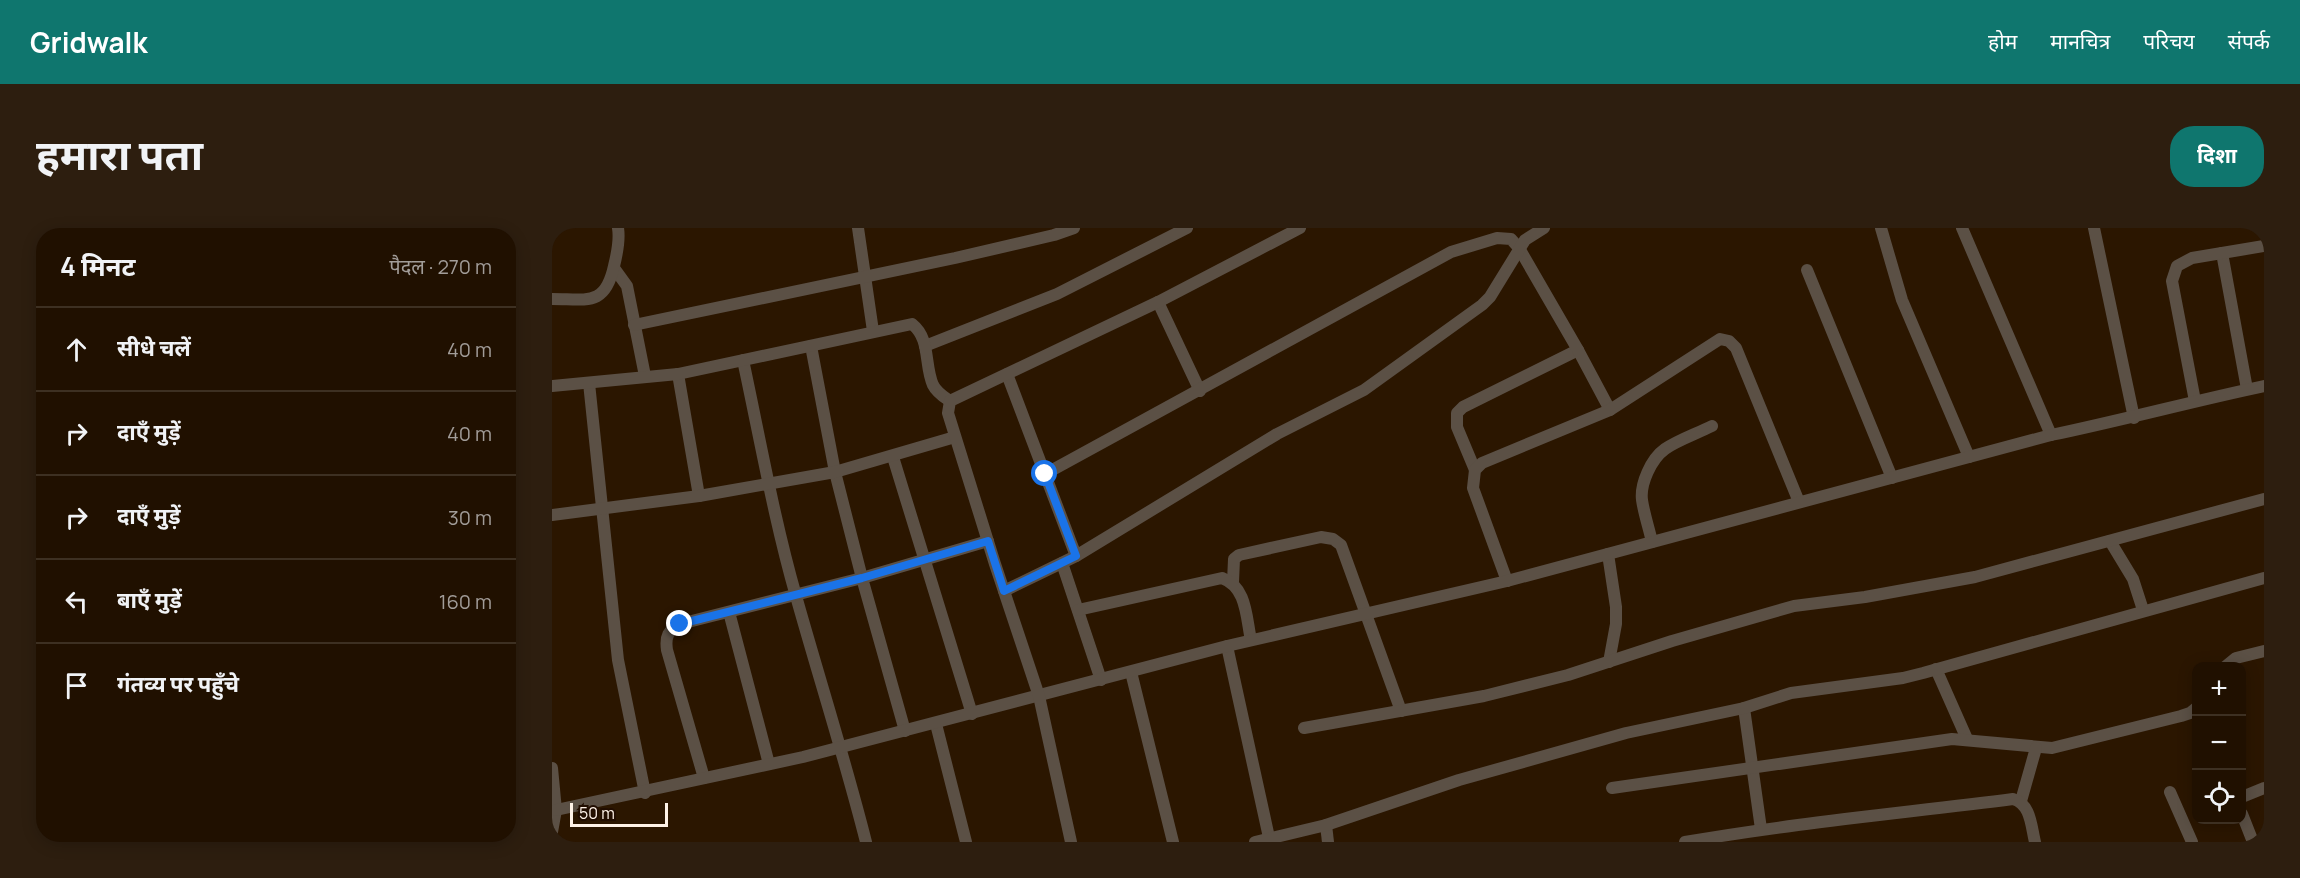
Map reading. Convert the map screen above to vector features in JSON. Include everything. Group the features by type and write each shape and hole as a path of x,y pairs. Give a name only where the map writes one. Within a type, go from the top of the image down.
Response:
{"street":[{"path":"552,299 593,298 603,294 610,284 614,268 618,229 632,228"},
{"path":"858,228 873,331"},
{"path":"634,325 1054,236 1074,228"},
{"path":"925,346 1057,294 1187,228"},
{"path":"950,401 1158,302 1300,228"},
{"path":"1004,591 1076,556 1277,434 1364,390 1482,305 1490,297 1525,240 1544,228"},
{"path":"1881,228 1902,300 1969,457"},
{"path":"1962,228 2051,435"},
{"path":"2094,228 2134,418"},
{"path":"1045,474 1451,252 1505,237 1511,239 1519,248 1610,410"},
{"path":"2195,401 2172,281 2177,266 2192,258 2264,246"},
{"path":"2222,253 2247,389"},
{"path":"614,268 627,286 645,376"},
{"path":"1807,270 1892,478"},
{"path":"1158,302 1200,391"},
{"path":"552,386 678,374 912,324 920,330 933,385 950,401"},
{"path":"1475,470 1482,463 1610,410 1720,339 1729,341 1736,348 1799,502"},
{"path":"811,346 835,472 905,730"},
{"path":"1507,581 1473,488 1475,470 1457,427 1458,413 1464,407 1578,350"},
{"path":"743,360 795,595 841,747 864,842"},
{"path":"678,374 699,496"},
{"path":"1008,375 1076,556"},
{"path":"589,383 600,509 618,660 645,793"},
{"path":"556,810 645,793 936,724 1227,646 1507,581 2051,435 2134,418 2195,401 2264,386"},
{"path":"950,401 948,413 955,437 1039,696 1071,842"},
{"path":"1652,542 1642,500 1645,479 1657,457 1664,450 1712,426"},
{"path":"552,515 699,496 835,472 893,457 955,437"},
{"path":"893,457 972,714"},
{"path":"1304,728 1484,696 1609,662 1672,641 1794,606 1865,597 1975,577 2264,499"},
{"path":"1251,640 1240,593 1233,582 1234,559 1239,555 1321,537 1333,539 1341,545 1401,711"},
{"path":"704,778 667,650 665,639 670,630 680,624 926,561 988,541"},
{"path":"2110,541 2133,579 2143,610"},
{"path":"1608,554 1617,608 1609,662"},
{"path":"1062,562 1101,680"},
{"path":"1078,610 1209,579 1222,578 1233,582"},
{"path":"1255,842 1326,825 1459,780 1626,734 1744,708 1791,693 1903,678 2264,578"},
{"path":"729,612 769,764"},
{"path":"1227,646 1269,840"},
{"path":"2230,662 2236,657 2264,651"},
{"path":"1936,669 1967,739"},
{"path":"1131,672 1173,842"},
{"path":"1744,708 1761,829"},
{"path":"1612,788 1952,739 2052,748 2192,710"},
{"path":"936,724 966,842"},
{"path":"2021,801 2036,748"},
{"path":"552,768 556,810 552,832"},
{"path":"2246,795 2264,788"},
{"path":"2169,792 2192,842"},
{"path":"1685,842 1721,839 1761,829 2013,799 2021,801 2026,808 2035,842"},
{"path":"2245,824 2253,842"},
{"path":"1326,825 1328,842"}],"route":[{"path":"680,624 926,561 988,541 1004,591 1076,556 1045,474"}]}
